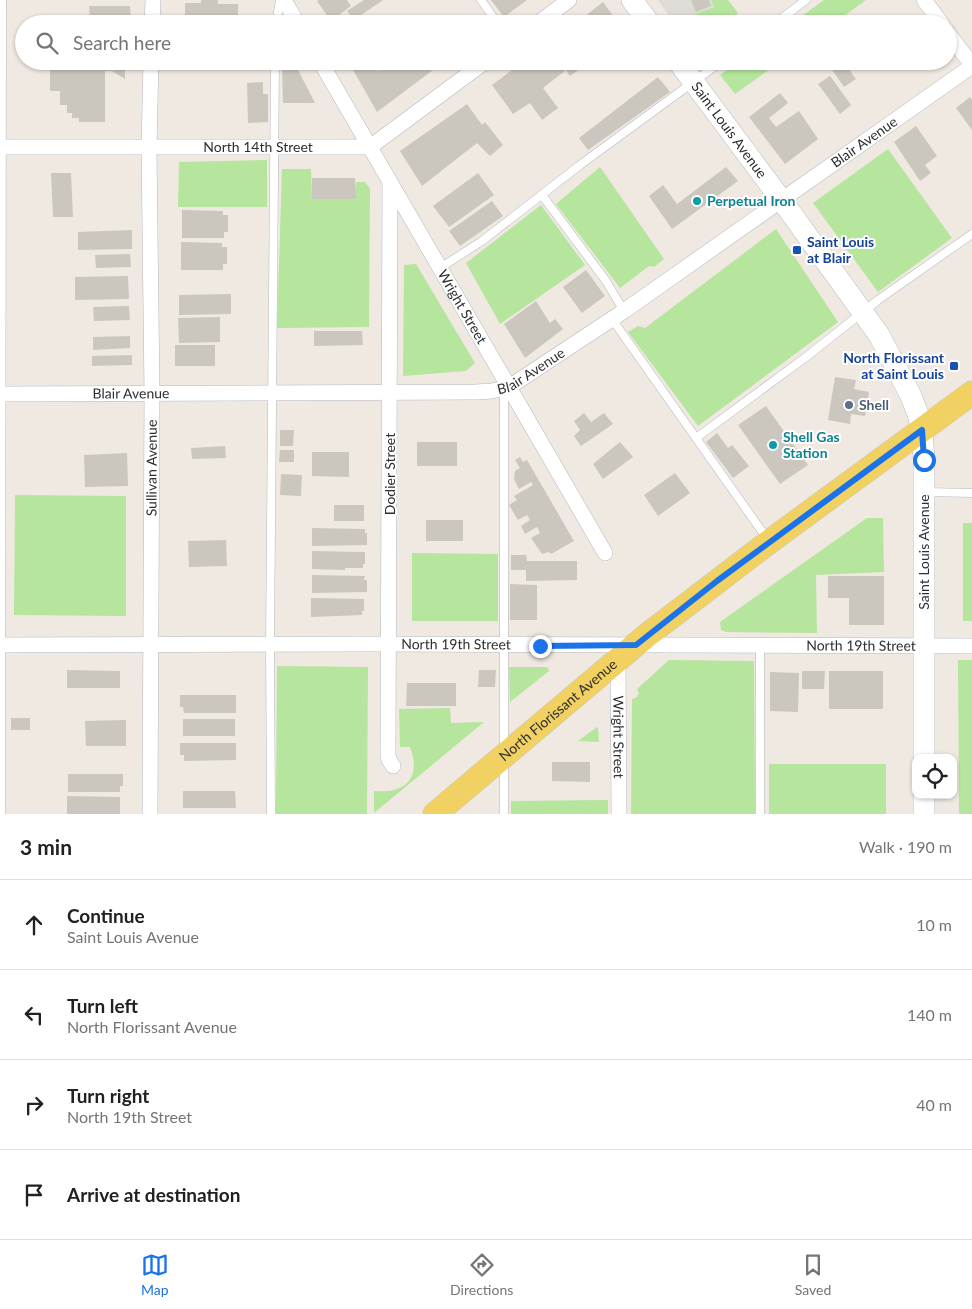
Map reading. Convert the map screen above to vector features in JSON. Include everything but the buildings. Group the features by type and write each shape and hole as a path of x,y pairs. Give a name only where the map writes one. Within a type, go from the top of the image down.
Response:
{"main road":[{"name":"North Florissant Avenue","path":"435,814 636,645 769,542 972,393"}],"street":[{"path":"152,0 152,15"},
{"path":"284,0 293,15"},
{"path":"549,15 569,0"},
{"path":"632,0 643,15"},
{"path":"924,0 935,15"},
{"path":"957,45 972,65"},
{"name":"Blair Avenue","path":"1,394 476,392 507,388 618,315 972,65"},
{"name":"Sullivan Avenue","path":"150,814 152,393 149,147 151,70"},
{"name":"Wright Street","path":"325,70 507,388 606,553"},
{"path":"370,147 474,70"},
{"name":"Saint Louis Avenue","path":"684,70 862,312 878,335 910,394 922,430 924,492 924,754"},
{"name":"North 14th Street","path":"0,147 370,147"},
{"name":"Dodier Street","path":"390,182 388,755 393,766"},
{"name":"North 19th Street","path":"1,645 972,646"},
{"name":"Wright Street","path":"618,661 619,814"},
{"path":"924,799 924,814"}],"lane":[{"path":"1,814 0,147 2,0"},
{"path":"278,15 280,0"},
{"path":"480,0 491,15"},
{"path":"786,15 806,0"},
{"path":"271,814 270,644 275,70"},
{"path":"440,268 482,241 580,164 710,70"},
{"path":"542,195 606,281 618,315 696,438 769,542"},
{"path":"696,438 806,357 862,312 972,234"},
{"path":"504,814 507,388"},
{"path":"924,492 972,494"},
{"path":"760,646 760,814"}],"green space":[{"path":"711,0 728,0 738,13 736,15 692,15 714,7"},
{"path":"824,0 866,0 845,15 803,15"},
{"path":"727,70 768,70 735,94 720,75"},
{"path":"888,149 952,238 878,292 813,203"},
{"path":"267,160 267,207 178,207 179,162"},
{"path":"600,167 664,259 654,267 649,266 620,288 556,204"},
{"path":"282,169 311,169 312,199 355,199 356,182 365,182 370,189 369,327 277,328"},
{"path":"541,205 585,265 500,324 466,263"},
{"path":"776,229 838,322 698,426 628,332 638,326 645,328"},
{"path":"416,264 475,363 466,371 403,376 404,265"},
{"path":"15,495 126,496 126,616 14,615"},
{"path":"867,518 883,518 884,572 816,575 817,633 726,632 721,630 720,622"},
{"path":"963,523 972,523 972,621 963,621"},
{"path":"412,553 498,554 498,621 412,621"},
{"path":"669,660 754,661 755,814 631,814 632,699 636,698 639,693 637,689"},
{"path":"958,660 972,660 972,814 959,814"},
{"path":"277,666 368,667 367,814 276,814"},
{"path":"509,667 545,667 549,671 510,702"},
{"path":"450,708 451,723 484,722 374,813 374,791 394,790 402,787 408,782 414,767 410,747 400,747 399,709"},
{"path":"597,727 599,742 578,741"},
{"path":"769,764 886,764 886,814 769,814"},
{"path":"608,800 608,814 511,814 511,801"}],"shaded area":[{"path":"658,0 711,0 714,7 692,15 669,15"}],"place":[{"name":"Perpetual Iron","path":"697,201"},
{"name":"Saint Louis at Blair","path":"797,250"},
{"name":"North Florissant at Saint Louis","path":"954,366"},
{"name":"Shell","path":"849,405"},
{"name":"Shell Gas Station","path":"773,445"}],"route":[{"path":"540,646 636,645 717,581 922,430 924,460"}]}
